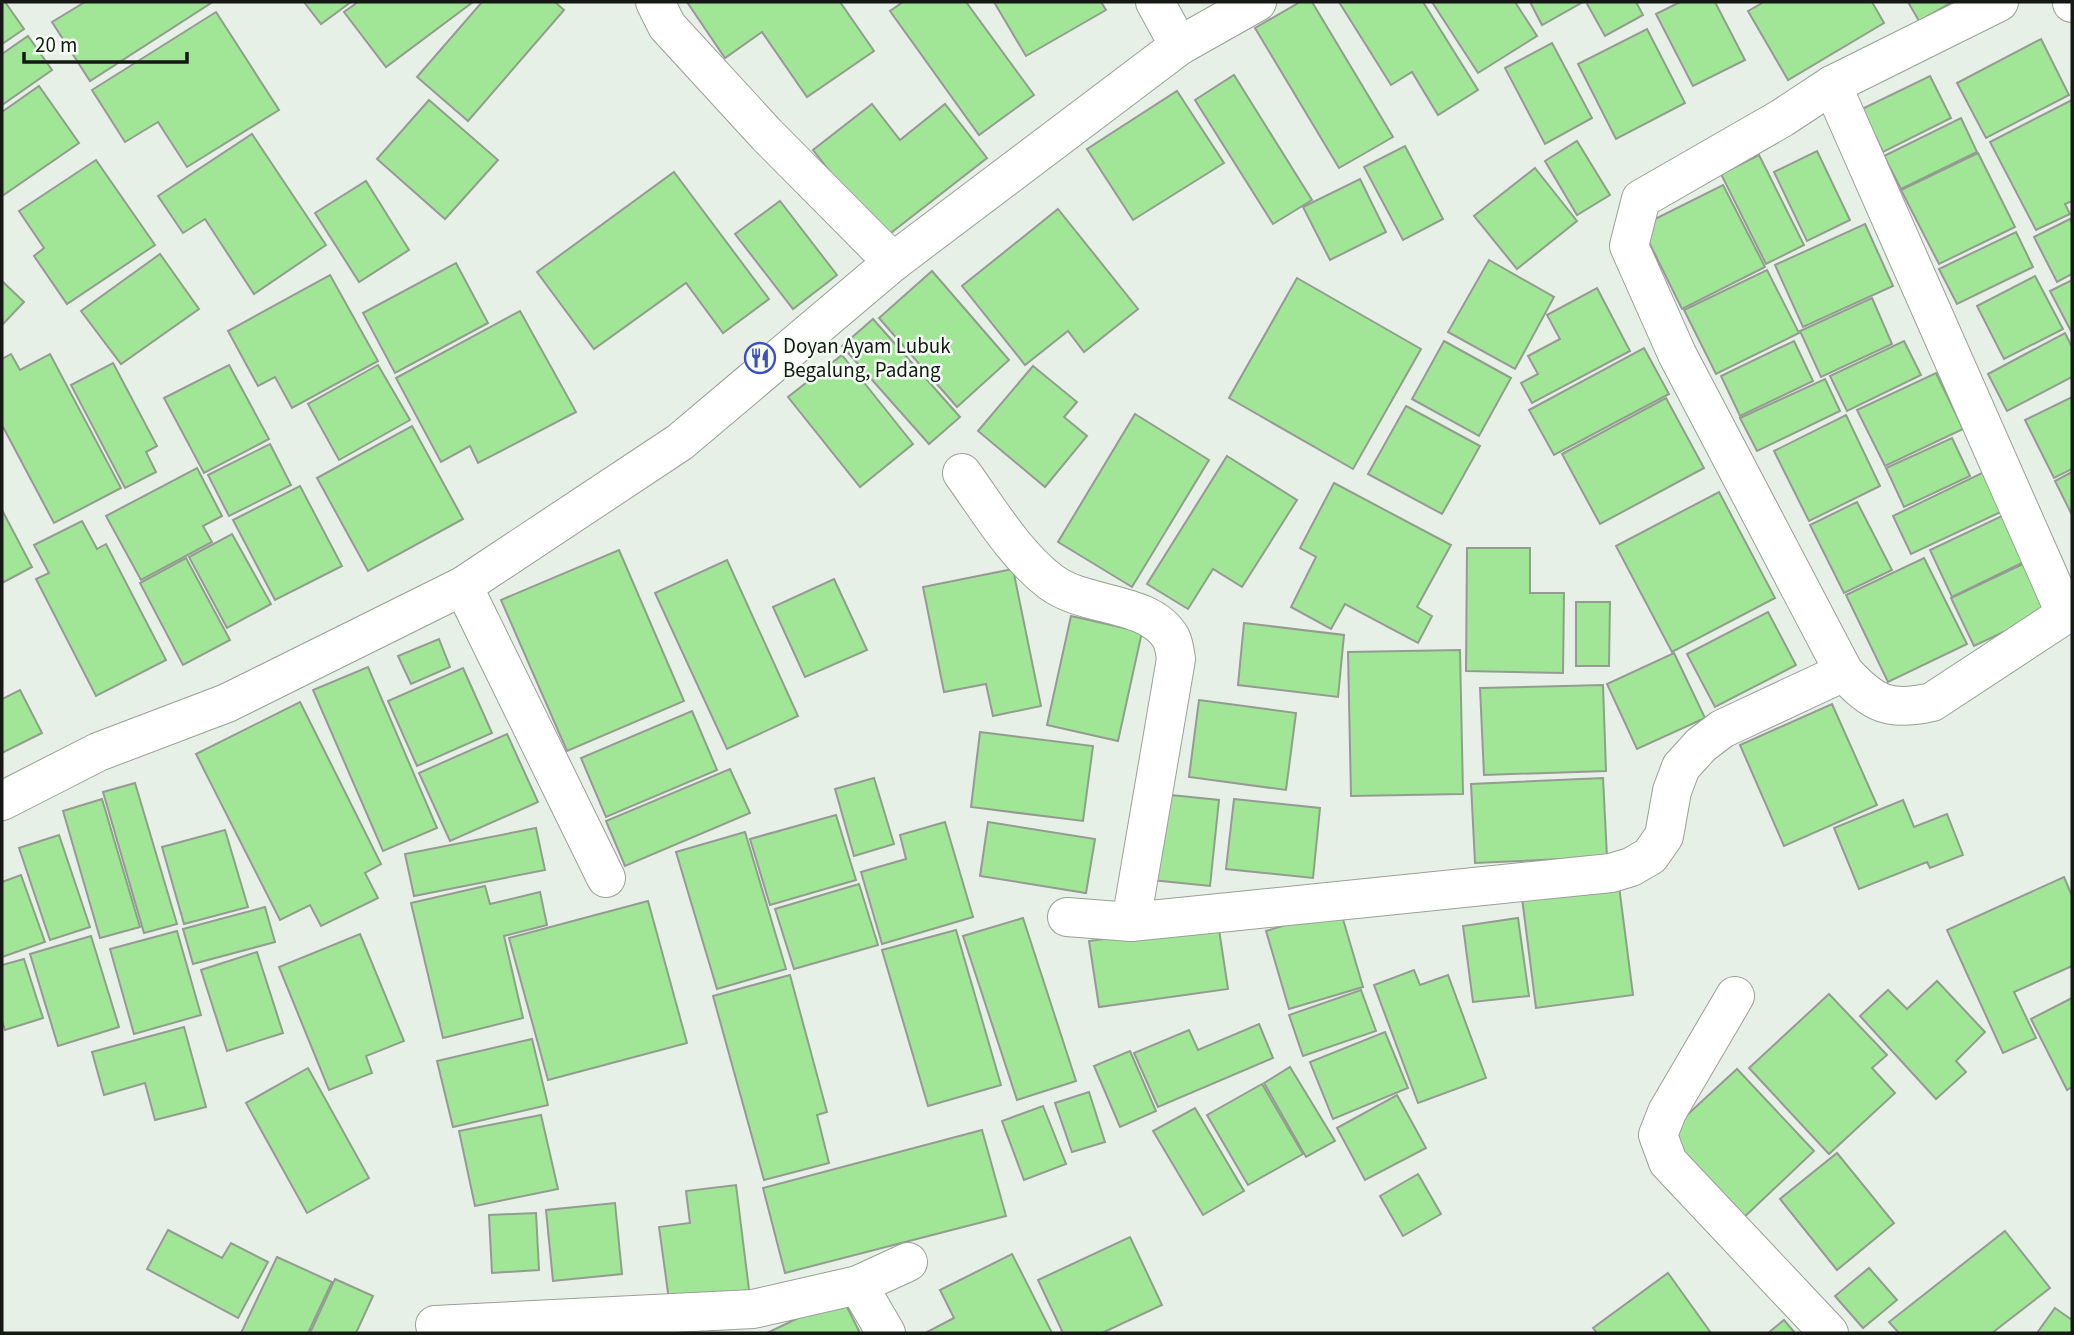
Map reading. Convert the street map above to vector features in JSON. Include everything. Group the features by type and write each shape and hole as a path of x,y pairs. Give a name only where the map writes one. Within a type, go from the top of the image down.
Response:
{"street":[{"path":"656,2 667,26 676,36 767,135 894,262"},
{"path":"1155,2 1179,46"},
{"path":"2,801 98,752 228,703 463,586 680,442 894,262 1179,46 1257,2"},
{"path":"1832,85 2069,611 1932,702 1911,707 1884,704 1862,692 1844,672 1677,354 1629,246 1641,199 1783,118 1832,85 1999,2"},
{"path":"962,473 1025,559 1052,583 1077,597 1138,613 1158,622 1172,640 1176,659 1131,922"},
{"path":"463,586 606,878"},
{"path":"1067,918 1131,922 1611,873 1631,867 1650,856 1664,836 1672,792 1681,767 1701,745 1722,729 1844,672"},
{"path":"1735,996 1667,1112 1658,1136 1668,1162 1829,1333"},
{"path":"435,1325 752,1309 858,1285 908,1262"},
{"path":"858,1285 886,1333"}],"building":[{"path":"2,2 5,2 24,29 2,44"},
{"path":"85,2 211,3 90,81 52,22"},
{"path":"304,2 351,2 321,24"},
{"path":"358,2 473,2 386,67 344,12"},
{"path":"482,2 555,2 564,10 468,121 417,77"},
{"path":"687,2 840,2 874,51 807,97 762,32 725,58"},
{"path":"903,2 966,2 1034,95 979,135 890,11"},
{"path":"994,2 1101,2 1106,10 1026,56"},
{"path":"1300,2 1312,2 1393,137 1339,168 1255,28"},
{"path":"1339,2 1423,2 1478,90 1438,115 1412,72 1391,85"},
{"path":"1432,2 1515,2 1537,36 1478,73"},
{"path":"1530,2 1583,2 1542,25"},
{"path":"1586,2 1636,2 1643,15 1605,36"},
{"path":"1680,2 1715,2 1745,60 1693,86 1656,14"},
{"path":"1764,2 1872,2 1884,23 1788,80 1748,11"},
{"path":"1908,2 1952,2 1919,21"},
{"path":"216,12 279,110 187,167 158,122 125,142 92,90"},
{"path":"1647,29 1685,103 1616,139 1578,64"},
{"path":"28,36 52,70 2,105 2,54"},
{"path":"2041,39 2069,95 1986,138 1957,83"},
{"path":"1552,43 1592,118 1545,144 1505,68"},
{"path":"1234,75 1312,200 1273,224 1195,100"},
{"path":"1930,76 1951,118 1883,152 1862,109"},
{"path":"39,86 79,143 2,196 2,112"},
{"path":"1177,91 1224,163 1133,220 1087,149"},
{"path":"429,100 498,160 445,219 377,159"},
{"path":"2072,100 2072,201 2065,204 2070,214 2036,230 1990,142"},
{"path":"872,104 900,140 945,104 987,158 883,239 813,150"},
{"path":"1961,118 1977,152 1901,189 1884,156"},
{"path":"252,134 326,245 254,294 205,219 183,233 158,196"},
{"path":"1577,141 1610,195 1577,215 1545,161"},
{"path":"1405,146 1443,219 1403,240 1364,167"},
{"path":"1817,151 1850,220 1807,241 1774,172"},
{"path":"1978,153 2015,227 1939,264 1901,190"},
{"path":"1759,155 1804,245 1766,264 1721,174"},
{"path":"96,160 155,245 67,304 34,256 44,248 19,211"},
{"path":"1535,168 1577,221 1517,269 1474,216"},
{"path":"674,172 769,299 723,333 686,283 594,349 537,272"},
{"path":"1360,179 1386,232 1330,260 1303,207"},
{"path":"366,181 409,250 359,282 315,213"},
{"path":"1723,185 1765,267 1682,309 1641,226"},
{"path":"780,201 837,275 793,309 735,234"},
{"path":"1058,209 1138,309 1084,352 1068,331 1025,365 962,286"},
{"path":"2070,219 2072,274 2057,282 2034,237"},
{"path":"1865,224 1893,286 1803,327 1775,265"},
{"path":"2016,232 2033,267 1957,304 1939,269"},
{"path":"160,254 199,309 121,364 81,311"},
{"path":"1489,260 1554,297 1515,369 1448,332"},
{"path":"456,263 488,323 395,373 363,313"},
{"path":"1767,270 1799,333 1716,374 1684,310"},
{"path":"932,271 1009,360 957,407 879,318"},
{"path":"330,275 378,361 292,408 275,377 258,386 228,331"},
{"path":"2035,276 2063,329 2004,359 1977,306"},
{"path":"1297,278 1421,349 1353,469 1229,398"},
{"path":"2072,280 2072,333 2050,291"},
{"path":"2,281 24,302 2,325"},
{"path":"1597,288 1630,351 1532,403 1521,383 1538,374 1528,356 1560,339 1547,315"},
{"path":"1872,298 1892,344 1821,377 1800,331"},
{"path":"520,311 576,412 478,463 470,446 441,462 396,378"},
{"path":"873,319 960,417 929,444 842,346"},
{"path":"2065,333 2072,347 2072,377 2007,411 1988,374"},
{"path":"1444,341 1511,378 1479,436 1412,399"},
{"path":"1794,341 1813,381 1740,416 1721,376"},
{"path":"1904,341 1921,375 1847,411 1830,376"},
{"path":"1644,348 1669,394 1554,455 1529,410"},
{"path":"11,354 20,370 50,354 121,488 54,523 2,425 2,359"},
{"path":"842,355 913,444 860,487 788,397"},
{"path":"113,363 157,446 146,452 156,472 125,488 71,385"},
{"path":"229,365 269,439 204,473 164,398"},
{"path":"378,365 410,420 339,460 308,404"},
{"path":"1033,366 1077,402 1064,417 1087,436 1045,487 978,431"},
{"path":"1936,373 1963,429 1885,466 1857,410"},
{"path":"1825,379 1840,411 1757,451 1740,418"},
{"path":"2072,397 2072,469 2054,478 2025,420"},
{"path":"1666,398 1704,468 1600,524 1562,454"},
{"path":"1406,406 1480,446 1442,514 1368,474"},
{"path":"1135,414 1209,460 1132,587 1058,542"},
{"path":"1846,415 1880,486 1809,521 1774,451"},
{"path":"412,426 463,519 368,571 317,478"},
{"path":"1952,438 1970,476 1904,507 1886,468"},
{"path":"270,444 291,485 229,516 208,475"},
{"path":"1227,456 1297,500 1242,587 1213,569 1188,609 1147,584"},
{"path":"197,468 222,516 203,526 212,542 141,580 106,516"},
{"path":"1986,471 2005,510 1911,554 1893,516"},
{"path":"2072,472 2072,515 2055,481"},
{"path":"1334,483 1451,545 1417,607 1432,616 1418,643 1345,604 1331,629 1291,607 1316,557 1300,548"},
{"path":"300,486 342,566 275,600 233,520"},
{"path":"1719,492 1775,598 1672,652 1616,546"},
{"path":"1857,502 1892,570 1844,593 1810,525"},
{"path":"2,510 32,567 2,583"},
{"path":"2004,515 2026,561 1952,597 1930,550"},
{"path":"82,521 97,549 106,544 166,660 96,696 36,579 49,573 34,545"},
{"path":"232,534 271,604 227,628 189,557"},
{"path":"1467,548 1530,548 1530,593 1564,593 1563,673 1466,671"},
{"path":"619,550 684,701 567,751 501,600"},
{"path":"186,558 230,640 183,665 140,583"},
{"path":"1924,558 1967,644 1888,682 1846,595"},
{"path":"727,560 798,716 727,749 655,593"},
{"path":"2025,563 2048,611 1974,646 1951,598"},
{"path":"1013,569 1041,706 993,716 986,684 944,692 923,587"},
{"path":"834,579 867,650 805,677 773,607"},
{"path":"1576,602 1610,602 1609,666 1576,666"},
{"path":"1768,612 1796,665 1715,707 1687,654"},
{"path":"1071,616 1142,632 1118,741 1047,725"},
{"path":"1244,623 1344,635 1338,697 1238,685"},
{"path":"439,639 450,667 411,684 398,656"},
{"path":"1460,650 1463,794 1351,796 1348,652"},
{"path":"1674,653 1705,718 1637,749 1607,684"},
{"path":"368,667 437,828 383,851 313,690"},
{"path":"463,668 492,733 417,766 388,701"},
{"path":"1603,685 1606,771 1484,775 1480,688"},
{"path":"20,690 42,733 2,753 2,699"},
{"path":"1199,700 1296,713 1286,790 1189,777"},
{"path":"300,702 381,864 365,873 378,898 321,926 310,905 280,920 196,754"},
{"path":"1832,704 1877,805 1784,846 1740,745"},
{"path":"692,711 717,770 606,817 581,758"},
{"path":"980,732 1093,746 1083,821 971,807"},
{"path":"507,734 538,802 450,841 419,773"},
{"path":"730,769 750,813 625,866 606,821"},
{"path":"874,778 894,844 854,856 835,789"},
{"path":"1603,778 1607,857 1475,863 1471,784"},
{"path":"135,783 177,924 144,933 103,792"},
{"path":"1161,794 1219,800 1210,886 1152,880"},
{"path":"102,799 140,927 100,938 63,811"},
{"path":"1234,799 1320,808 1313,878 1226,869"},
{"path":"1903,800 1914,827 1947,814 1963,855 1930,868 1927,862 1859,889 1834,828"},
{"path":"836,815 856,880 770,905 750,839"},
{"path":"945,822 973,917 882,944 861,872 906,859 900,835"},
{"path":"988,822 1095,839 1086,893 980,876"},
{"path":"536,828 545,870 414,896 405,854"},
{"path":"225,830 248,907 184,924 162,847"},
{"path":"745,832 786,969 717,989 676,852"},
{"path":"59,835 90,927 50,940 19,848"},
{"path":"21,875 45,942 2,957 2,882"},
{"path":"2064,877 2072,896 2072,966 2014,992 2036,1038 2003,1053 1947,930"},
{"path":"859,884 878,945 794,969 775,909"},
{"path":"485,886 490,904 540,892 547,925 504,936 523,1018 443,1038 411,903"},
{"path":"1619,886 1633,995 1536,1008 1522,898"},
{"path":"648,901 687,1043 548,1080 509,938"},
{"path":"265,907 275,942 193,964 183,929"},
{"path":"1340,909 1363,987 1289,1009 1266,931"},
{"path":"1023,918 1076,1081 1017,1100 963,936"},
{"path":"1518,918 1529,996 1473,1002 1463,926"},
{"path":"1218,923 1228,989 1099,1007 1089,941"},
{"path":"956,930 1001,1085 928,1106 882,950"},
{"path":"177,931 201,1015 134,1034 110,949"},
{"path":"360,934 404,1041 366,1056 372,1073 329,1090 279,967"},
{"path":"91,936 119,1027 58,1046 30,954"},
{"path":"257,952 283,1033 227,1051 201,970"},
{"path":"24,959 43,1018 5,1030 2,1021 2,965"},
{"path":"1414,970 1420,985 1448,975 1486,1078 1418,1103 1374,985"},
{"path":"790,975 827,1112 817,1115 829,1163 764,1180 713,996"},
{"path":"1937,981 1985,1032 1956,1061 1966,1072 1936,1099 1860,1016 1888,990 1907,1009"},
{"path":"1361,990 1376,1031 1303,1056 1289,1015"},
{"path":"1829,994 1887,1055 1872,1068 1895,1093 1829,1154 1749,1068"},
{"path":"2072,998 2072,1087 2067,1090 2031,1019"},
{"path":"1259,1024 1273,1058 1158,1107 1134,1053 1189,1030 1198,1050"},
{"path":"184,1027 206,1107 155,1120 145,1083 104,1095 92,1052"},
{"path":"1385,1032 1408,1088 1333,1119 1310,1062"},
{"path":"532,1039 548,1105 453,1127 437,1061"},
{"path":"1130,1051 1156,1111 1120,1127 1094,1066"},
{"path":"1290,1067 1335,1141 1306,1157 1264,1083"},
{"path":"308,1068 369,1178 307,1213 246,1103"},
{"path":"1737,1069 1814,1151 1740,1221 1662,1138"},
{"path":"1262,1084 1303,1154 1248,1185 1207,1115"},
{"path":"1089,1092 1105,1142 1072,1152 1055,1103"},
{"path":"1397,1095 1426,1148 1365,1180 1337,1128"},
{"path":"1043,1106 1066,1164 1024,1180 1002,1121"},
{"path":"1195,1108 1244,1191 1203,1215 1153,1131"},
{"path":"541,1115 558,1189 475,1206 459,1131"},
{"path":"982,1130 1006,1216 785,1273 763,1188"},
{"path":"1837,1153 1894,1223 1837,1270 1780,1199"},
{"path":"1418,1174 1441,1214 1403,1236 1380,1196"},
{"path":"736,1185 749,1290 669,1300 659,1227 690,1223 686,1191"},
{"path":"615,1203 622,1274 553,1281 546,1210"},
{"path":"536,1213 539,1270 492,1273 489,1215"},
{"path":"168,1230 222,1258 231,1243 268,1262 238,1318 147,1269"},
{"path":"2005,1231 2050,1288 1992,1333 1899,1333 1889,1322"},
{"path":"1130,1237 1162,1305 1102,1333 1063,1333 1038,1280"},
{"path":"1012,1254 1052,1333 927,1332 954,1318 940,1290"},
{"path":"277,1257 332,1282 308,1333 241,1333"},
{"path":"1869,1268 1897,1300 1863,1328 1835,1296"},
{"path":"1668,1273 1711,1333 1597,1333 1593,1328"},
{"path":"335,1279 373,1296 356,1333 310,1333"},
{"path":"842,1297 860,1333 767,1333"},
{"path":"2055,1308 2072,1320 2072,1333 2037,1333"},
{"path":"1784,1320 1795,1333 1768,1333"}],"place":[{"name":"Doyan Ayam Lubuk Begalung, Padang","path":"760,358"}]}
